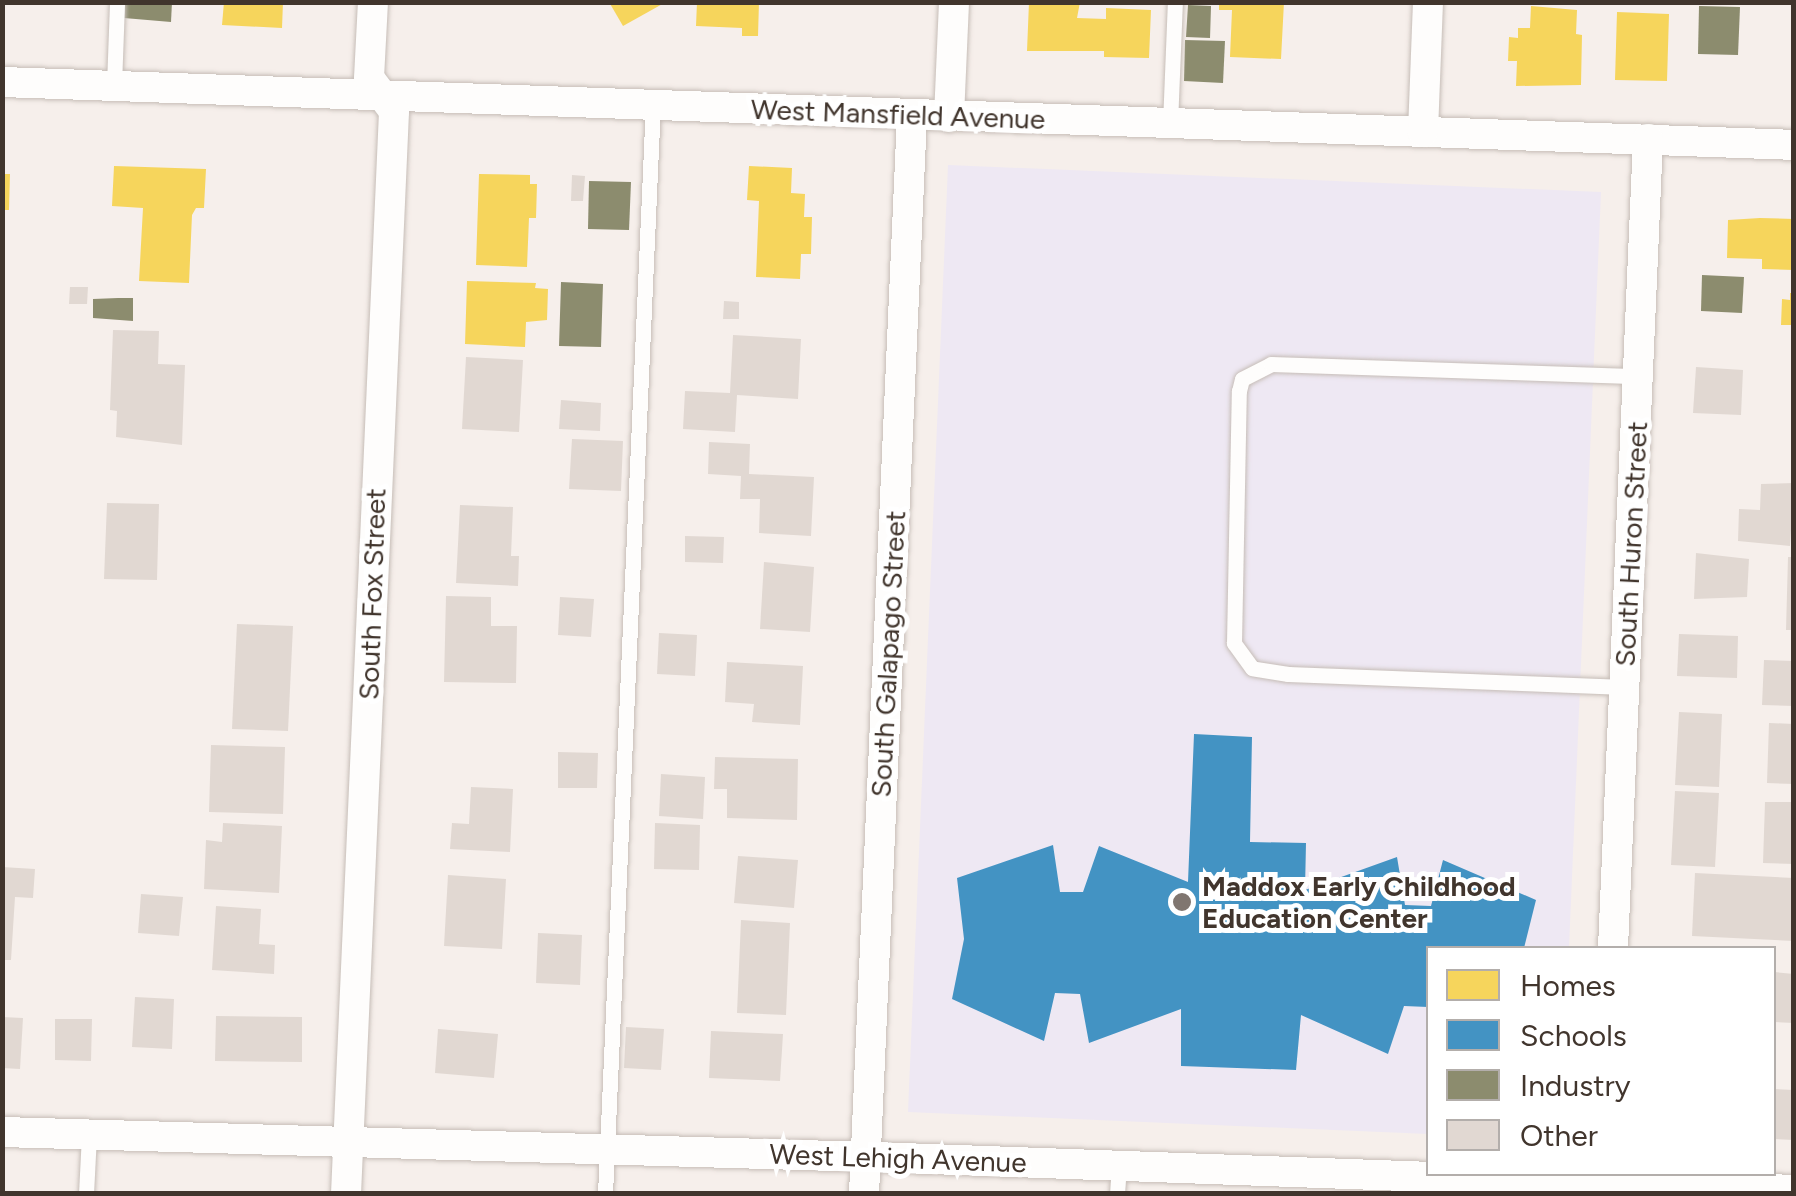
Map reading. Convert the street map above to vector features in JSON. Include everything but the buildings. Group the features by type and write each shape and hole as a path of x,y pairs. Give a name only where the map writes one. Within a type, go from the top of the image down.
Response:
{"street":[{"name":"South Fox Street","path":"346,1194 394,111 369,78 373,2"},
{"path":"949,117 954,2"},
{"path":"1423,132 1428,2"},
{"name":"West Mansfield Avenue","path":"2,82 1794,145"},
{"name":"South Galapago Street","path":"864,1194 912,115"},
{"name":"South Huron Street","path":"1614,946 1648,139"},
{"name":"West Lehigh Avenue","path":"2,1132 866,1157 1118,1179 1378,1183 1604,1178 1636,1188 1794,1190"}],"lane":[{"path":"114,86 117,2"},
{"path":"1170,124 1174,2"},
{"path":"605,1194 653,106"},
{"path":"1624,687 1288,674 1252,668 1234,644 1239,391 1242,379 1271,364 1639,376"},
{"path":"86,1194 89,1135"}],"shaded area":[{"path":"948,165 1601,192 1569,946 1426,946 1426,1134 908,1112"}],"place":[{"name":"Maddox Early Childhood Education Center","path":"1182,902"}]}
